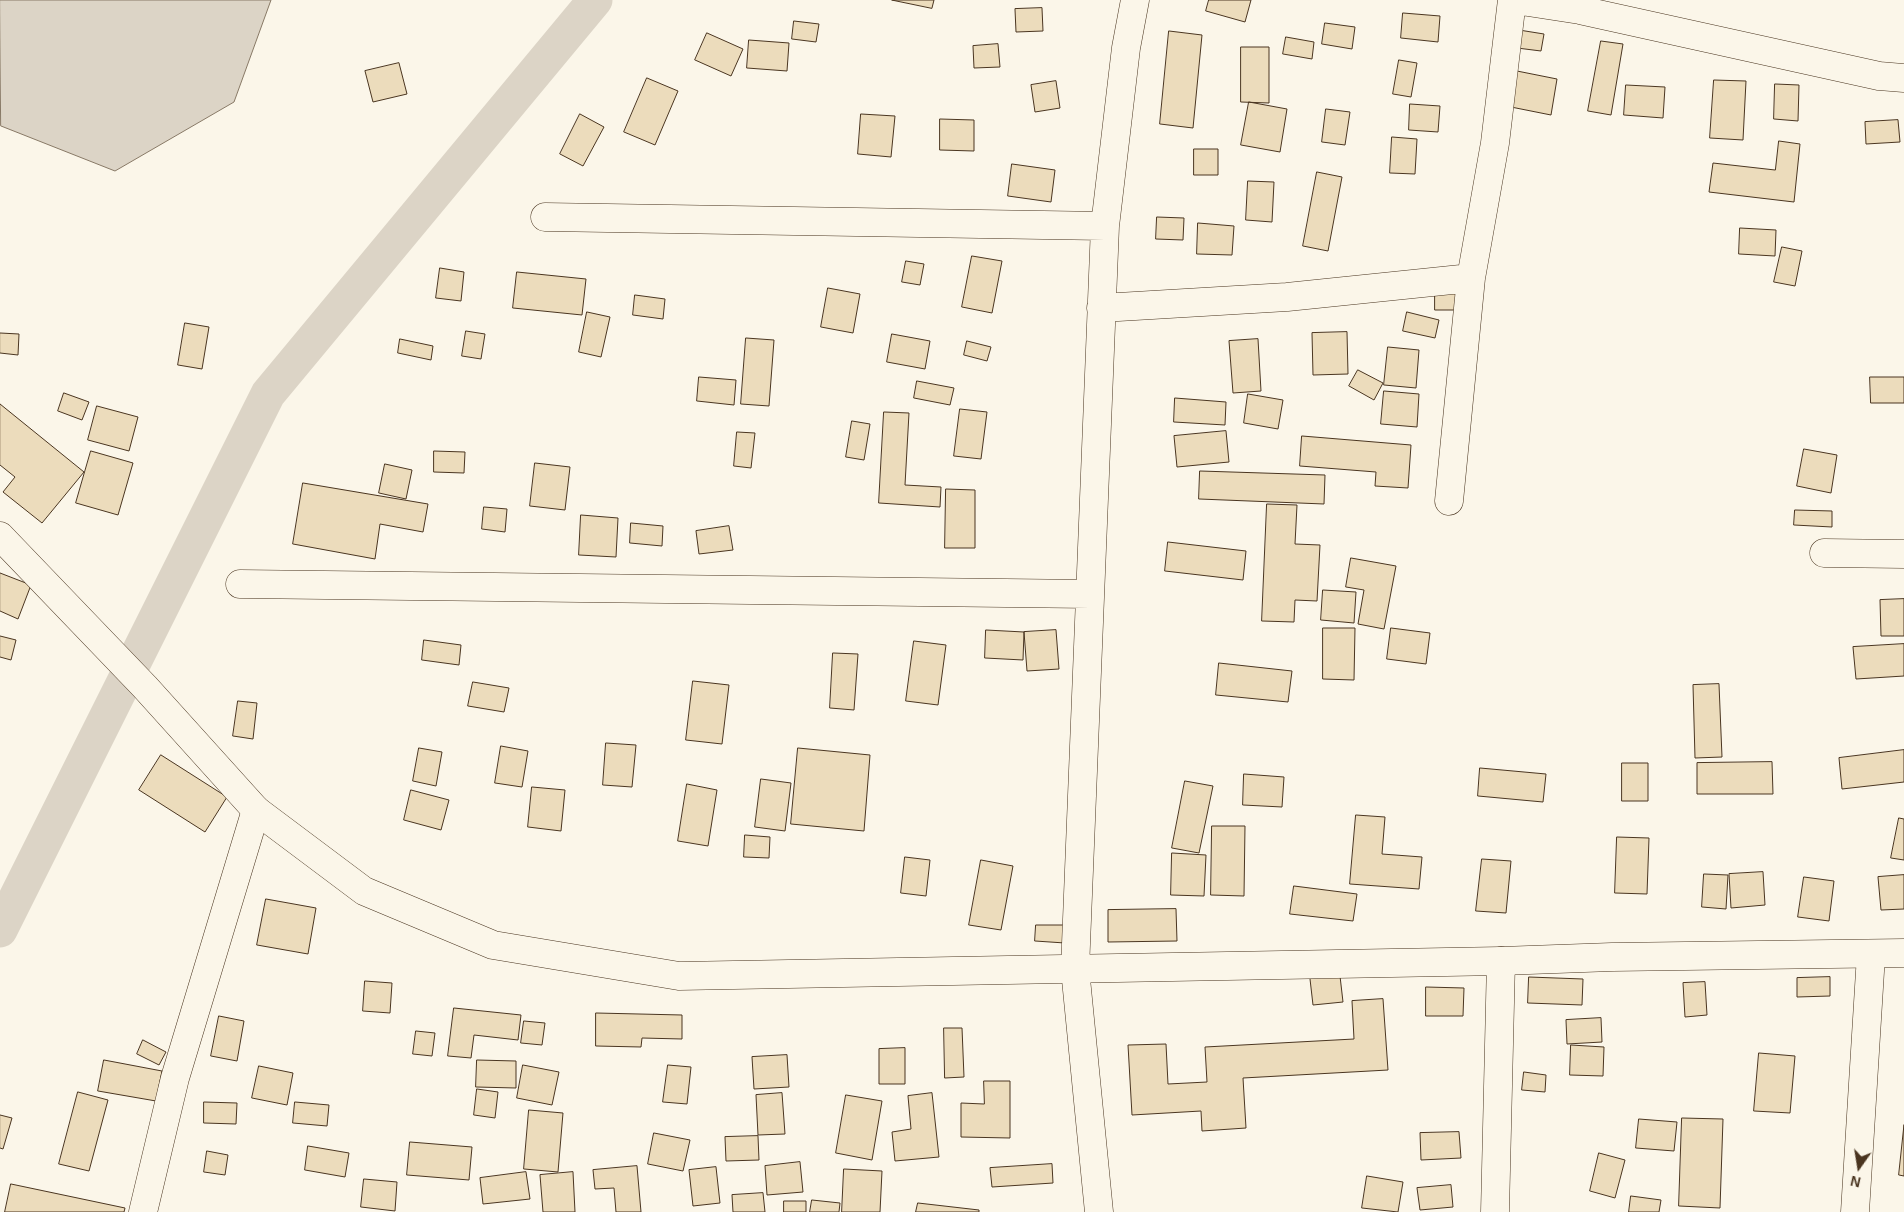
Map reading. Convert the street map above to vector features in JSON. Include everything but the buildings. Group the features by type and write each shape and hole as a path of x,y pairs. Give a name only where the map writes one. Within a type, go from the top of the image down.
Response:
{"street":[{"path":"1099,1212 1075,969 1105,226 1126,48 1135,0"},
{"path":"1449,501 1471,278 1495,143 1514,0 1580,10 1879,76 1904,78"},
{"path":"545,216 1105,226"},
{"path":"1101,308 1287,297 1471,278"},
{"path":"0,536 145,687 256,810 364,891 493,945 679,976 1501,961 1612,957 1904,954"},
{"path":"1824,553 1904,554"},
{"path":"240,584 1090,594"},
{"path":"143,1212 175,1078 256,810"},
{"path":"1855,1212 1871,955"},
{"path":"1495,1212 1501,961"}],"shaded area":[{"path":"0,0 271,0 234,102 115,171 1,126"}],"waterway":[{"path":"0,930 268,394 595,0"}]}
